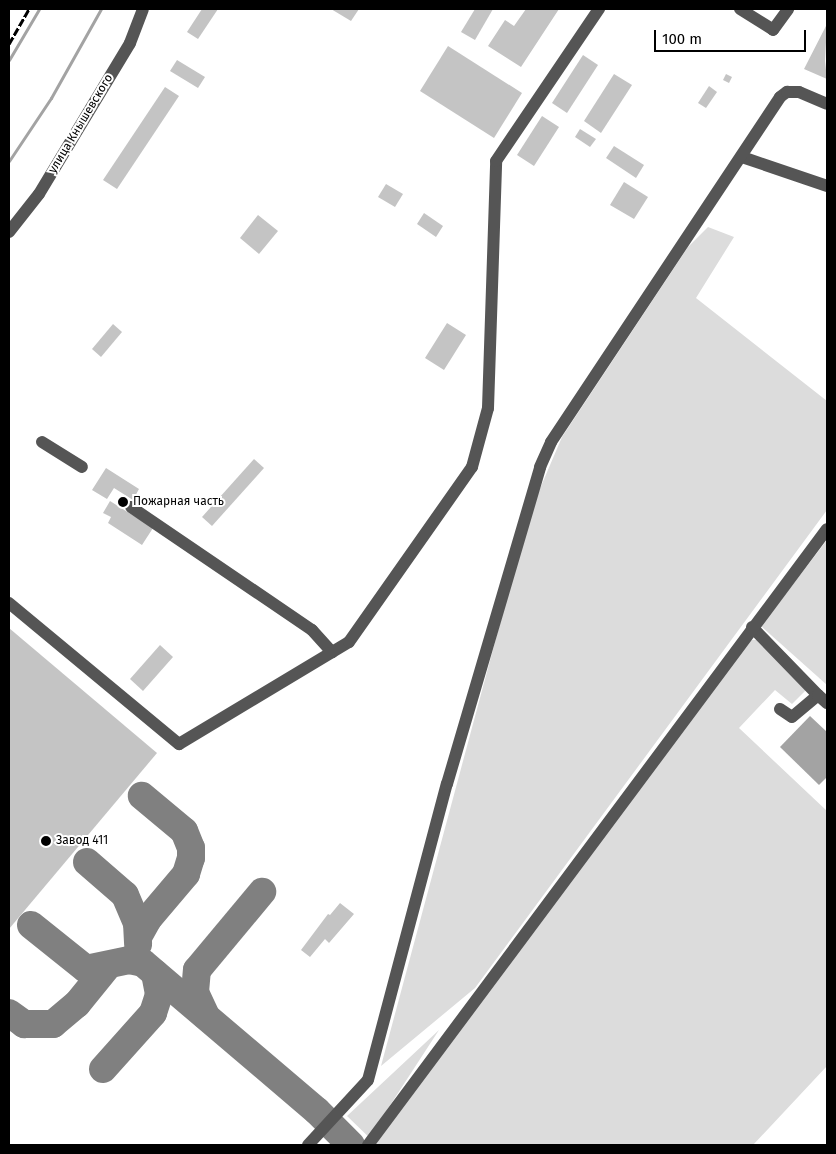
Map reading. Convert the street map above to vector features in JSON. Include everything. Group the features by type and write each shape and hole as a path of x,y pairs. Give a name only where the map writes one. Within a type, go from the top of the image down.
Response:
{"street":[{"name":"улица Кнышевского","path":"9,232 44,186 130,43 143,9"},
{"path":"9,603 178,744 349,642 472,467 488,408 496,161 599,9"},
{"path":"740,9 773,30 788,9"},
{"path":"308,1145 368,1080 447,784 540,467 574,404 780,97 787,92 806,93 827,104"},
{"path":"742,156 827,186"},
{"path":"42,442 82,467"},
{"path":"130,507 312,630 332,652"},
{"path":"368,1145 827,528"},
{"path":"752,627 823,699 796,716 789,717 780,709"}],"shaded area":[{"path":"708,227 734,237 696,298 827,401 827,510 475,988 381,1066 530,512 562,437 688,247"},
{"path":"827,540 827,685 761,626"},
{"path":"749,640 757,640 806,690 792,704 775,690 739,728 827,811 827,1066 753,1145 377,1145 347,1116 439,1030 385,1113"},
{"path":"810,716 827,732 827,777 819,785 780,747"}],"building":[{"path":"202,9 218,9 198,39 187,32"},
{"path":"331,9 359,9 351,21"},
{"path":"475,9 493,9 475,40 461,32"},
{"path":"526,9 559,9 521,67 488,46 505,20 514,26"},
{"path":"827,24 825,61 827,79 804,69"},
{"path":"448,46 522,93 494,138 420,91"},
{"path":"583,55 598,65 567,113 552,103"},
{"path":"177,60 205,77 198,88 170,71"},
{"path":"614,74 632,85 601,133 584,121"},
{"path":"726,74 732,77 729,83 723,80"},
{"path":"709,86 717,92 706,108 698,103"},
{"path":"165,87 179,96 117,189 103,180"},
{"path":"542,116 559,127 534,166 517,155"},
{"path":"580,129 596,139 590,147 575,137"},
{"path":"614,146 644,165 636,178 606,158"},
{"path":"624,182 648,197 634,219 610,205"},
{"path":"386,184 403,194 395,207 378,197"},
{"path":"424,213 443,226 436,237 417,224"},
{"path":"258,215 278,231 259,254 240,238"},
{"path":"447,323 466,335 444,370 425,358"},
{"path":"113,324 122,332 101,357 92,349"},
{"path":"254,459 264,468 212,526 202,517"},
{"path":"106,468 139,489 133,500 114,488 107,499 92,490"},
{"path":"110,501 153,528 142,545 108,523 111,517 103,513"},
{"name":"Завод 411","path":"9,628 157,753 9,929"},
{"path":"160,645 173,657 143,691 130,679"},
{"path":"340,903 354,914 329,943 325,939 310,957 301,950 328,914 330,915"}],"waterway":[{"path":"9,60 39,9"},
{"path":"9,161 51,98 101,9"}],"taxiway":[{"path":"138,937 148,919 186,874 191,858 191,848 184,831 142,796"},
{"path":"87,862 125,895 137,923 138,944"},
{"path":"206,1016 195,992 197,970 262,892"},
{"path":"31,925 86,969 129,960 143,963 317,1111 351,1145"},
{"path":"9,1013 24,1024 53,1024 77,1004 107,967"},
{"path":"103,1069 153,1013 159,994 155,973"}],"railway":[{"path":"9,44 29,9"}],"place":[{"name":"Пожарная часть","path":"123,502"},
{"name":"Завод 411","path":"46,841"}]}
